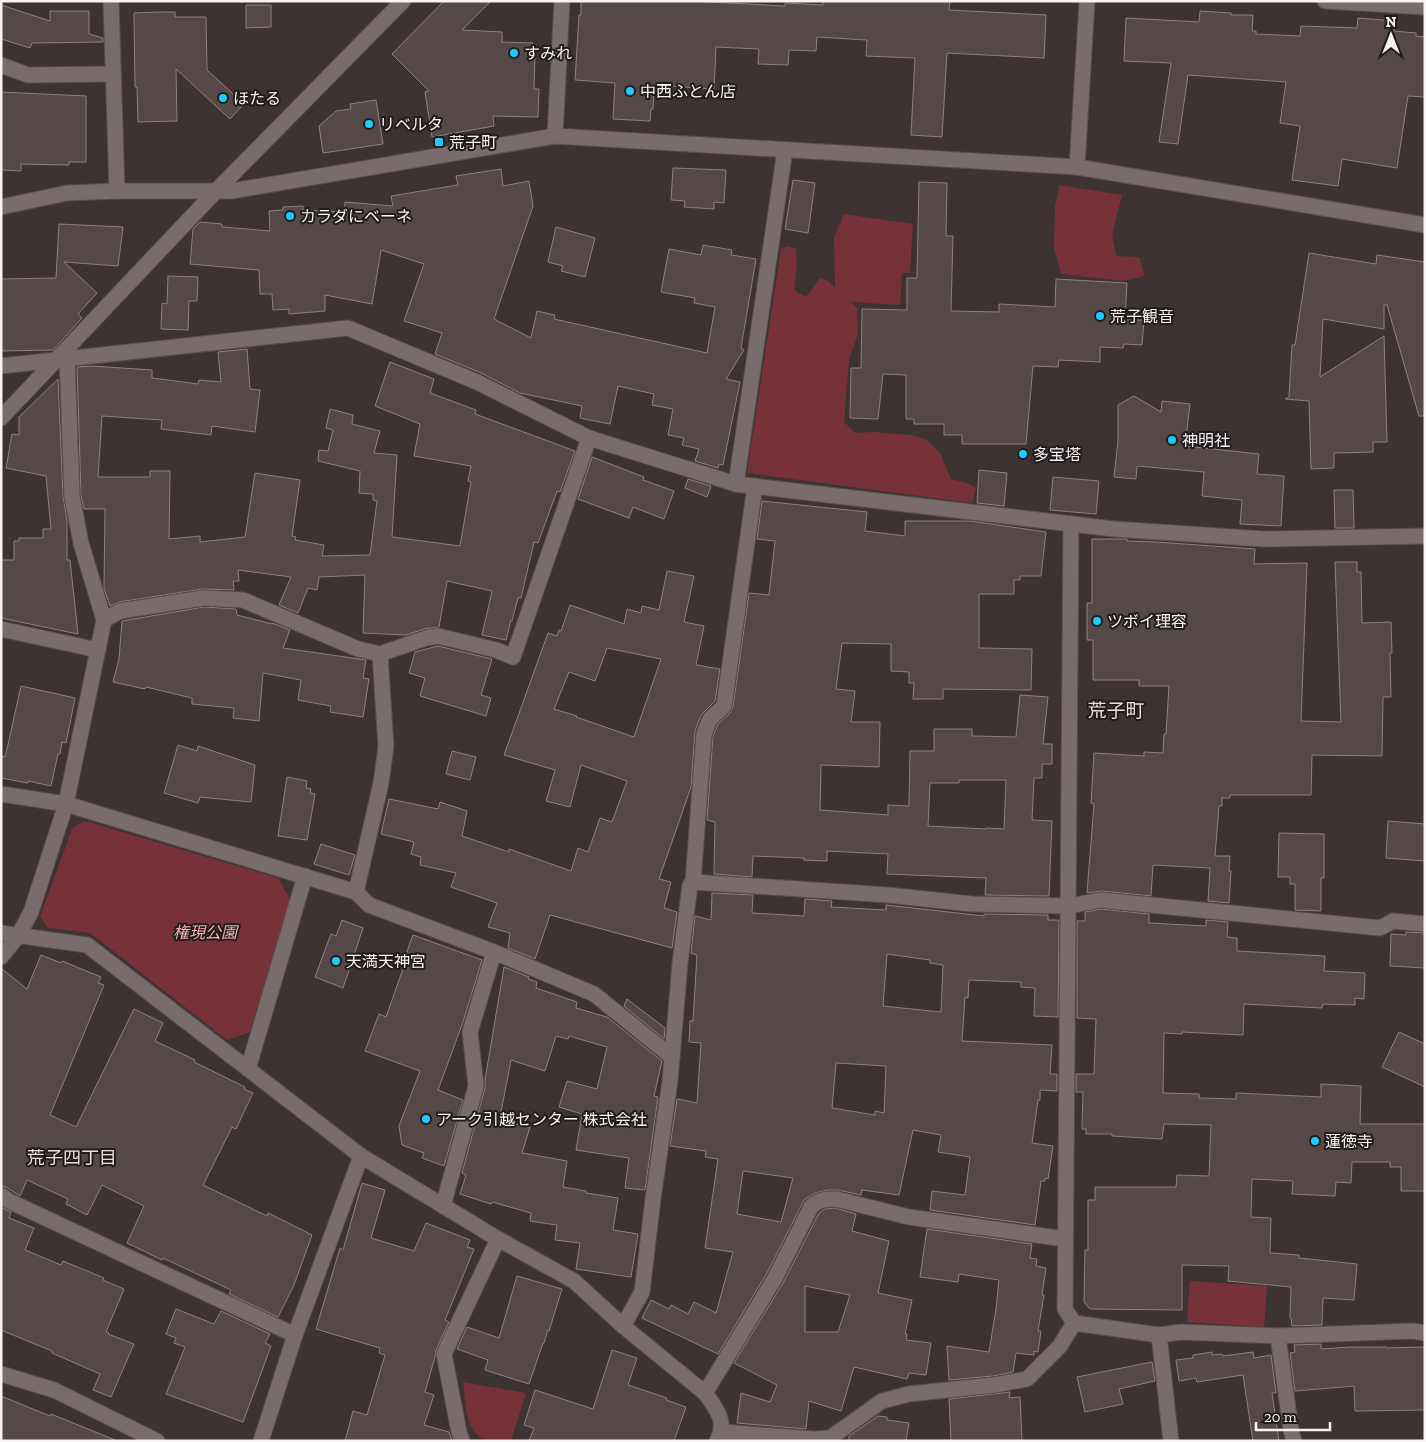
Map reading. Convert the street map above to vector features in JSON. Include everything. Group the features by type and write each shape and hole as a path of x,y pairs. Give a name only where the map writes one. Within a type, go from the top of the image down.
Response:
{"street":[{"path":"111,1 117,191"},
{"path":"1,418 62,359 216,191 403,1"},
{"path":"555,136 562,1"},
{"path":"1077,167 1087,1"},
{"path":"1325,1 1415,5"},
{"path":"1,65 28,75 113,74"},
{"path":"1,207 67,193 232,191 555,136 1077,167 1425,225"},
{"path":"736,484 785,150"},
{"path":"1,366 348,328 477,382 589,438 736,484 1114,529 1264,539 1425,536"},
{"path":"1,957 18,936 31,912 66,804 104,620 81,543 72,496 62,359"},
{"path":"104,620 120,611 203,598 243,600 358,649 380,654 426,638 438,636 496,650 513,657 589,438"},
{"path":"623,1326 642,1292 670,1081 680,964 690,885 693,882 704,734 710,719 724,706 755,486"},
{"path":"1071,524 1065,1309 1074,1323 1159,1334 1181,1332 1278,1336 1413,1331 1425,1333"},
{"path":"1,629 98,650"},
{"path":"356,892 381,783 386,747 380,654"},
{"path":"1,794 66,804 356,892 368,905 494,952 594,994 672,1057"},
{"path":"248,1069 305,876"},
{"path":"693,882 888,895 972,904 1069,906 1101,900 1380,928 1393,921 1425,924"},
{"path":"1,933 87,945 361,1156 498,1239 574,1281 623,1326 705,1393 718,1411 720,1437 830,1438 882,1401 909,1394 994,1386 1027,1379 1060,1346 1074,1323"},
{"path":"443,1206 476,1086 470,1032 494,952"},
{"path":"261,1441 295,1334 361,1156"},
{"path":"1,1196 295,1334"},
{"path":"705,1393 775,1278 811,1207 817,1201 825,1198 836,1199 909,1217 1065,1239"},
{"path":"462,1441 444,1354 498,1239"},
{"path":"1159,1334 1171,1441"},
{"path":"1278,1336 1294,1441"},
{"path":"1,1374 54,1390 158,1441"}],"green space":[{"path":"1059,185 1122,195 1112,234 1116,256 1139,257 1145,276 1123,281 1061,274 1054,248 1055,207"},
{"path":"844,214 913,224 910,273 902,273 900,305 851,302 857,308 858,334 849,359 844,422 855,433 874,432 911,435 927,440 940,453 951,479 967,483 976,488 972,503 747,473 781,249 789,246 796,249 797,266 794,290 806,297 820,278 828,281 835,287 834,238"},
{"name":"権現公園","path":"85,821 278,878 290,899 250,1032 227,1040 90,933 48,928 40,916 73,827"},
{"path":"1190,1281 1267,1286 1264,1327 1187,1322"},
{"path":"463,1382 526,1393 511,1441 491,1441 482,1438 476,1433 468,1418"}],"building":[{"path":"444,1 491,1 462,30 502,32 502,42 533,43 532,55 535,55 534,89 539,89 538,117 493,116 494,126 432,137 425,92 429,91 392,54"},
{"path":"581,1 692,1 785,6 785,3 823,5 823,1 950,1 949,10 1046,15 1044,58 947,53 942,137 911,135 915,58 866,56 867,40 817,37 816,51 789,50 788,65 758,64 759,49 716,47 714,89 654,85 653,109 651,109 650,121 613,119 615,83 575,80"},
{"path":"1,5 50,21 50,11 89,11 89,34 103,38 103,42 32,43 30,48 1,39"},
{"path":"246,5 271,5 271,27 246,28"},
{"path":"1200,11 1231,13 1231,15 1253,15 1252,31 1256,31 1256,34 1300,36 1301,26 1357,28 1358,18 1395,21 1394,31 1416,33 1416,36 1425,37 1425,97 1408,96 1397,168 1342,159 1338,186 1292,180 1300,126 1280,123 1286,82 1188,75 1178,144 1159,142 1171,63 1124,61 1126,18 1199,22"},
{"path":"175,12 175,17 206,17 207,70 244,104 230,119 176,69 177,121 138,122 137,87 135,87 134,13"},
{"path":"1,92 86,96 86,162 69,162 69,165 21,164 21,171 1,170"},
{"path":"376,100 383,144 323,153 319,126 336,111 351,109 350,104"},
{"path":"673,168 726,170 724,203 714,202 714,209 684,207 685,201 671,200"},
{"path":"501,169 503,186 529,181 533,206 494,319 531,338 537,311 555,315 554,319 707,353 715,307 694,303 695,298 661,292 669,249 701,255 703,245 732,250 731,255 756,259 741,348 744,350 726,379 740,382 723,465 719,464 718,468 695,461 699,449 682,445 684,438 668,435 673,409 652,405 654,394 618,386 610,424 580,418 582,406 520,393 481,373 435,354 442,333 404,321 424,264 381,250 372,304 325,295 325,311 289,314 289,309 273,310 272,294 260,294 259,270 190,264 193,229 200,222 222,224 222,227 270,231 269,211 283,210 283,207 303,206 303,210 345,212 345,202 393,206 391,196 458,185 456,176"},
{"path":"793,180 815,183 808,233 785,229"},
{"path":"919,182 947,183 946,236 953,236 951,311 999,312 999,304 1055,307 1056,279 1127,283 1125,320 1144,320 1142,345 1124,344 1123,348 1100,347 1100,362 1059,360 1058,367 1033,366 1026,444 962,444 962,435 944,435 944,424 914,424 914,419 906,419 906,375 883,374 878,419 850,418 851,368 861,368 862,309 907,310 907,278 917,278"},
{"path":"59,224 123,227 118,266 64,262 97,293 78,314 82,318 53,350 1,351 1,279 56,278"},
{"path":"556,227 595,238 585,277 561,271 563,266 548,262"},
{"path":"1309,253 1376,264 1377,255 1425,262 1425,416 1419,416 1387,305 1384,305 1384,329 1323,319 1320,377 1384,336 1387,442 1373,442 1373,452 1334,453 1334,468 1311,469 1309,401 1285,399 1289,397 1292,345 1295,345"},
{"path":"168,276 198,277 197,301 189,301 188,330 161,329 162,303 167,304"},
{"path":"247,349 250,389 260,390 255,432 212,426 211,435 161,429 162,420 102,416 98,477 150,477 150,471 170,471 169,539 200,536 200,542 245,537 255,473 300,480 292,536 296,537 295,540 324,545 322,556 370,555 377,501 373,500 373,494 359,493 360,471 318,461 319,450 328,451 333,430 326,428 330,409 353,415 352,424 380,431 374,453 397,455 392,537 460,546 471,482 468,481 471,466 414,456 420,424 375,406 390,362 434,379 430,393 476,410 475,414 575,451 560,492 557,491 538,543 534,542 521,598 518,598 506,640 482,635 492,591 447,581 439,627 424,629 406,635 363,633 365,575 319,577 317,590 308,588 298,613 279,605 291,577 238,570 239,581 233,581 234,590 202,589 119,602 110,606 104,588 105,509 84,509 81,495 77,367 92,366 152,370 152,378 198,384 199,380 221,382 218,352"},
{"path":"58,379 63,496 67,520 67,560 70,560 78,634 1,618 1,560 14,560 14,541 19,541 19,538 43,538 43,529 51,529 46,476 6,468 12,434 19,435 19,417"},
{"path":"1134,396 1161,412 1162,401 1190,404 1185,446 1259,454 1257,474 1284,476 1281,526 1240,524 1242,500 1202,496 1204,472 1137,466 1136,479 1114,477 1118,441 1118,405"},
{"path":"592,457 644,477 643,480 674,491 664,519 633,507 629,518 578,499"},
{"path":"979,470 1007,473 1004,506 977,503"},
{"path":"1053,477 1099,481 1096,514 1050,510"},
{"path":"688,479 711,486 707,497 685,488"},
{"path":"1334,490 1353,490 1354,528 1335,528"},
{"path":"762,501 867,512 865,531 905,536 905,521 970,521 1046,532 1041,576 1020,576 1020,580 1014,580 1014,594 979,594 979,648 1032,649 1031,690 943,689 943,699 913,699 914,683 909,683 909,672 891,671 891,644 842,643 836,689 855,691 851,722 880,722 879,767 821,765 820,810 888,815 888,805 909,806 910,751 934,751 934,729 972,729 972,736 1016,737 1020,695 1048,697 1043,744 1052,744 1052,764 1042,764 1042,778 1034,778 1032,820 1052,821 1049,896 985,895 986,878 887,874 888,854 827,851 827,861 753,856 752,877 714,874 715,822 707,820 713,736 718,724 730,713 733,707 749,593 769,595 775,541 757,539","holes":["959,780 1006,780 1004,829 928,826 930,783 959,783"]},
{"path":"1092,539 1127,539 1127,541 1255,549 1254,564 1307,563 1301,721 1341,722 1335,562 1357,562 1357,572 1361,572 1362,623 1391,622 1391,697 1383,697 1382,756 1312,755 1311,795 1230,795 1230,798 1222,798 1222,806 1219,806 1215,856 1230,856 1229,903 1208,901 1210,868 1153,865 1151,896 1102,891 1087,893 1094,804 1091,803 1094,753 1144,756 1144,752 1163,753 1169,686 1139,686 1139,680 1093,680 1093,640 1087,640 1087,603 1092,603"},
{"path":"667,571 694,576 684,622 704,626 696,665 720,669 715,701 701,715 695,731 691,787 659,879 671,882 664,908 677,912 672,948 550,915 535,959 508,948 510,933 488,927 497,903 451,887 456,873 420,865 421,857 411,854 414,842 381,834 389,799 438,809 440,802 467,811 462,836 509,852 509,849 571,871 578,848 588,852 600,818 612,822 627,781 581,765 570,807 546,801 555,770 504,755 548,633 557,636 559,630 561,631 570,605 624,624 627,609 641,613 642,606 659,610","holes":["607,648 661,659 634,737 554,709 569,672 595,681"]},
{"path":"204,607 236,609 237,615 272,623 290,630 283,648 366,660 363,678 369,679 363,717 330,712 331,706 298,700 301,680 263,673 259,721 233,718 234,708 192,704 192,698 146,687 145,689 113,682 119,659 122,621"},
{"path":"438,646 492,659 481,695 491,698 486,716 420,696 425,678 409,673 415,652"},
{"path":"21,686 75,698 66,743 62,742 51,786 1,778 1,756 5,757"},
{"path":"178,745 197,751 198,746 255,765 251,802 200,797 198,803 164,793"},
{"path":"452,751 476,757 470,780 446,774"},
{"path":"287,777 307,781 306,788 311,789 310,793 315,794 307,840 278,836"},
{"path":"1388,821 1425,824 1425,861 1386,858"},
{"path":"1279,833 1324,834 1324,878 1321,878 1321,911 1295,910 1295,884 1290,884 1290,877 1278,877"},
{"path":"321,844 355,855 349,875 314,864"},
{"path":"712,893 753,895 752,913 804,916 805,899 832,901 831,907 886,910 886,905 984,916 984,914 1048,915 1048,920 1059,920 1058,1017 1034,1016 1035,988 1021,987 1021,982 969,980 968,998 965,997 962,1041 1052,1045 1050,1074 1057,1074 1057,1091 1040,1090 1032,1143 1053,1146 1048,1179 1045,1178 1045,1181 1041,1181 1035,1225 930,1210 932,1191 965,1195 970,1157 938,1152 941,1135 913,1130 899,1195 862,1190 861,1195 828,1190 815,1193 804,1200 767,1273 718,1354 642,1318 651,1300 669,1309 671,1305 688,1314 694,1302 716,1313 733,1252 705,1248 718,1159 705,1157 706,1151 670,1146 677,1099 697,1103 701,1043 689,1042 690,1021 693,1021 697,955 691,953 695,916 711,920","holes":["887,954 930,960 930,963 943,965 941,1012 883,1006","836,1063 886,1066 884,1113 875,1111 875,1115 832,1108","743,1171 793,1178 781,1222 737,1214"]},
{"path":"1101,909 1149,914 1149,923 1206,926 1206,920 1228,922 1227,937 1237,938 1237,951 1325,956 1324,971 1365,973 1364,999 1355,998 1355,1005 1323,1004 1322,1008 1244,1004 1243,1035 1164,1033 1163,1093 1199,1094 1199,1098 1236,1099 1236,1093 1321,1097 1321,1084 1361,1086 1360,1124 1425,1124 1425,1191 1401,1191 1401,1167 1390,1167 1390,1162 1352,1162 1351,1183 1336,1182 1335,1196 1292,1194 1293,1181 1252,1179 1251,1217 1271,1218 1270,1253 1299,1255 1299,1258 1357,1264 1354,1300 1323,1298 1322,1325 1292,1326 1290,1318 1291,1287 1228,1281 1229,1266 1182,1265 1182,1310 1090,1309 1084,1302 1085,1250 1088,1250 1088,1200 1095,1200 1095,1187 1176,1187 1177,1175 1209,1176 1211,1125 1164,1124 1162,1139 1112,1136 1112,1134 1086,1134 1086,1129 1082,1129 1083,1092 1076,1092 1076,1074 1094,1074 1096,1019 1077,1018 1077,921 1085,921 1085,912"},
{"path":"342,920 363,928 343,988 315,977 331,934 336,936"},
{"path":"1406,932 1425,933 1425,968 1390,966 1391,934 1406,935"},
{"path":"413,935 482,960 463,1022 438,1090 463,1100 444,1166 422,1158 424,1153 402,1145 399,1126 420,1071 365,1051 379,1014 386,1017"},
{"path":"41,955 61,963 62,961 101,977 98,983 104,985 50,1115 76,1127 134,1009 163,1023 155,1041 195,1060 194,1062 245,1087 244,1089 253,1093 236,1129 232,1127 203,1185 267,1216 268,1213 312,1235 294,1285 278,1317 229,1294 231,1290 127,1243 144,1206 102,1185 87,1215 66,1204 68,1199 27,1180 20,1196 1,1186 1,968 27,989"},
{"path":"504,967 537,982 536,988 577,1002 576,1008 607,1017 662,1061 654,1096 658,1097 645,1190 625,1188 629,1158 576,1150 582,1114 559,1107 567,1081 597,1089 607,1047 569,1036 568,1039 556,1036 545,1071 511,1060 501,1112 513,1116 510,1123 530,1127 522,1153 567,1161 563,1187 618,1198 613,1230 638,1234 631,1277 576,1269 580,1243 555,1240 557,1225 530,1221 531,1213 492,1202 491,1204 460,1194 466,1175 462,1173 485,1088"},
{"path":"627,999 665,1028 664,1039 624,1006"},
{"path":"1399,1032 1425,1044 1425,1087 1382,1067"},
{"path":"362,1183 385,1190 371,1238 414,1251 426,1223 470,1240 467,1247 474,1249 445,1320 449,1322 436,1350 425,1392 434,1395 424,1425 449,1432 452,1441 345,1441 353,1411 367,1415 385,1355 379,1353 380,1348 316,1329 340,1248 343,1250"},
{"path":"1,1207 11,1212 9,1218 34,1228 25,1250 61,1265 63,1261 104,1278 103,1280 124,1289 106,1332 134,1344 111,1397 93,1390 100,1374 52,1353 52,1351 1,1330"},
{"path":"835,1208 856,1214 852,1231 889,1241 878,1293 912,1300 905,1334 907,1334 906,1340 931,1343 926,1375 909,1373 907,1379 854,1367 841,1411 809,1401 806,1429 737,1423 741,1393 770,1402 777,1385 734,1363 783,1283 819,1213 825,1209","holes":["805,1286 850,1295 838,1332 805,1332"]},
{"path":"927,1229 1032,1244 1030,1258 1037,1259 1036,1266 1046,1268 1038,1331 1041,1331 1038,1352 1034,1351 1034,1355 1016,1353 1013,1372 949,1380 947,1346 989,1352 999,1280 959,1274 958,1282 920,1277"},
{"path":"517,1276 562,1289 549,1331 529,1384 485,1370 488,1360 457,1349 467,1327 499,1338"},
{"path":"176,1309 214,1324 221,1311 270,1334 265,1343 271,1346 243,1422 166,1394 185,1347 174,1343 176,1338 166,1334"},
{"path":"1321,1344 1321,1349 1425,1347 1425,1410 1355,1411 1354,1386 1295,1391 1290,1353 1295,1352 1294,1345"},
{"path":"612,1350 637,1358 628,1385 667,1398 666,1400 686,1407 674,1441 529,1441 534,1428 524,1425 535,1390 593,1409"},
{"path":"1212,1352 1212,1355 1222,1354 1223,1356 1253,1352 1254,1358 1271,1355 1276,1393 1272,1393 1279,1441 1253,1441 1243,1375 1197,1382 1196,1378 1179,1381 1176,1360 1193,1358 1193,1355"},
{"path":"1152,1362 1155,1381 1119,1389 1123,1404 1085,1412 1077,1377"},
{"path":"1010,1392 1009,1398 1020,1397 1022,1441 951,1441 949,1399"},
{"path":"1,1396 50,1416 51,1414 115,1441 1,1441"},
{"path":"878,1416 887,1417 887,1420 909,1423 906,1441 849,1441 849,1436"}],"place":[{"name":"すみれ","path":"514,53"},
{"name":"中西ふとん店","path":"630,91"},
{"name":"ほたる","path":"223,98"},
{"name":"リベルタ","path":"369,124"},
{"name":"荒子町","path":"439,142"},
{"name":"カラダにベーネ","path":"290,216"},
{"name":"荒子観音","path":"1100,316"},
{"name":"神明社","path":"1172,440"},
{"name":"多宝塔","path":"1023,454"},
{"name":"ツボイ理容","path":"1097,621"},
{"name":"天満天神宮","path":"336,961"},
{"name":"アーク引越センター 株式会社","path":"426,1119"},
{"name":"蓮徳寺","path":"1315,1141"}],"district":[{"name":"荒子町","path":"1116,710"},
{"name":"荒子四丁目","path":"72,1158"}]}
